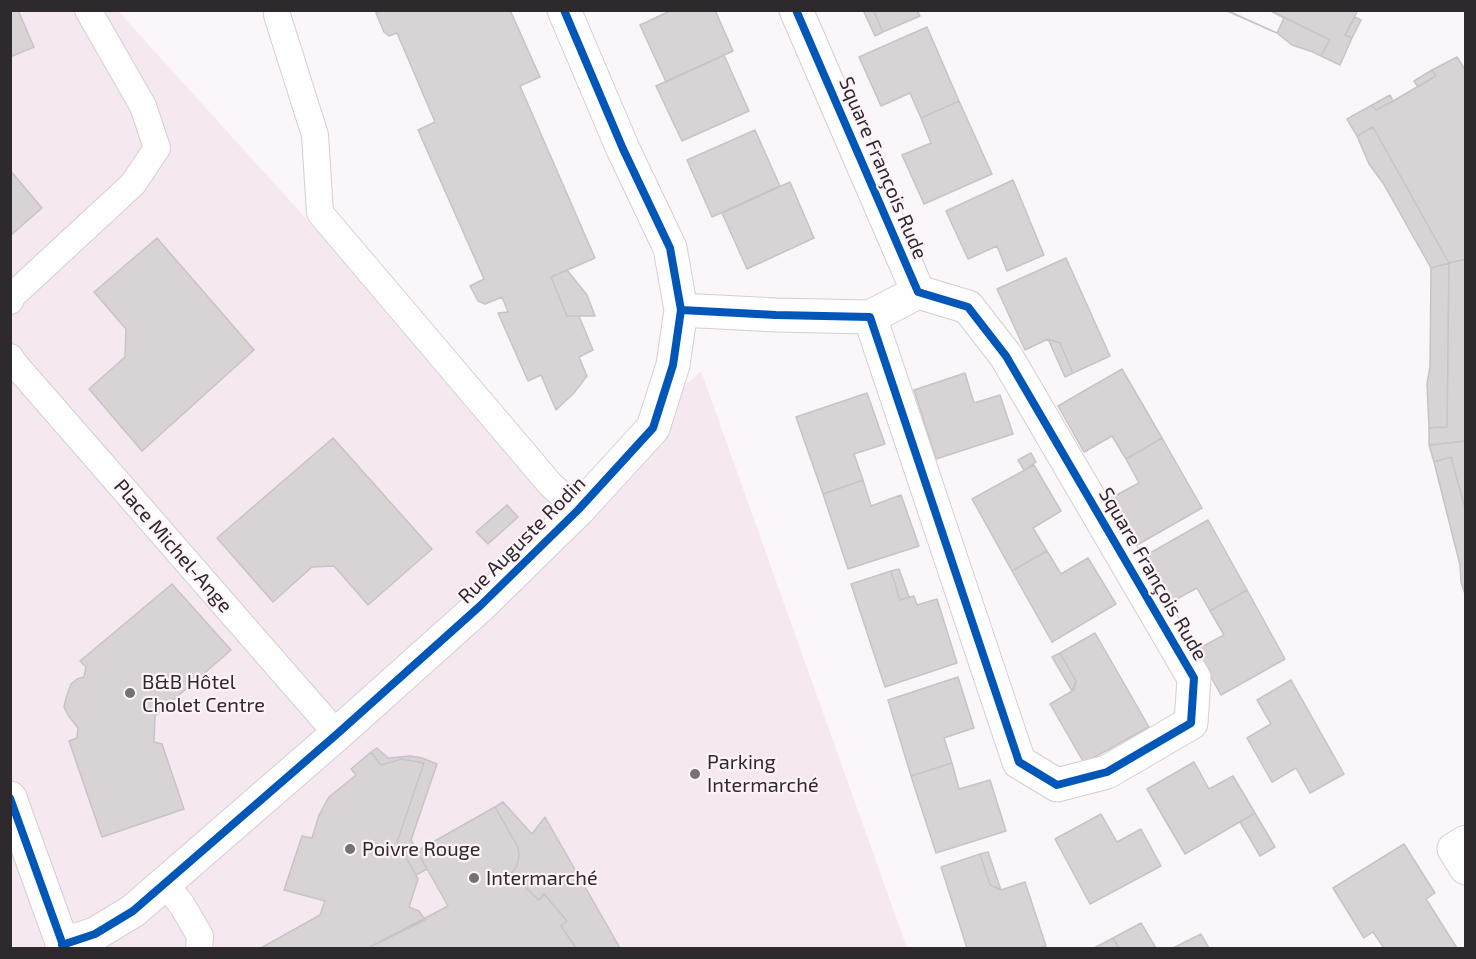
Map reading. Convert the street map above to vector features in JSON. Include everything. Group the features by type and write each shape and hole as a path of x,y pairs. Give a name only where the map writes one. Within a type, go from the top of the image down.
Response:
{"street":[{"name":"Rue Auguste Rodin","path":"63,947 95,934 133,911 337,735 480,606 578,510 652,428 673,365 681,310 670,248 623,149 564,10"},
{"name":"Square François Rude","path":"796,10 918,292 968,307 1006,356 1194,678 1191,723 1107,771 1057,785 1018,762 870,317"},
{"path":"681,310 870,317 918,292"},
{"path":"10,798 63,947"},
{"path":"1466,842 1454,849 1466,868"}],"lane":[{"path":"10,301 133,184 157,148 143,106 88,10"},
{"path":"277,15 315,135 320,213 550,484 578,510"},
{"name":"Place Michel-Ange","path":"10,357 337,735"},
{"path":"165,884 182,905 202,944"}],"shaded area":[{"path":"10,11 118,11 561,500 701,371 907,948 11,948"}],"building":[{"path":"10,10 18,10 34,47 10,57"},
{"path":"381,10 510,10 540,77 520,86 595,258 551,277 567,316 579,316 593,350 579,357 587,376 574,393 556,410 541,375 528,381 498,313 508,312 502,297 485,304 478,301 470,286 484,279 418,130 435,122 397,33 389,36 384,32 376,13"},
{"path":"672,10 715,10 733,51 666,82 640,25"},
{"path":"863,10 873,10 883,32 875,36"},
{"path":"873,10 917,10 920,16 883,32"},
{"path":"1226,10 1269,10 1330,40 1321,56 1292,45 1277,33"},
{"path":"1269,10 1358,10 1345,35 1352,38 1340,65 1321,56 1330,40"},
{"path":"1269,10 1284,18 1277,33 1227,11"},
{"path":"1355,17 1361,20 1352,38 1345,35"},
{"path":"927,27 959,101 921,118 910,93 881,106 859,57"},
{"path":"724,55 749,111 682,141 656,86"},
{"path":"1457,57 1466,71 1466,259 1449,263 1373,127 1357,136 1347,119 1372,105 1376,110 1393,101 1436,76 1432,70"},
{"path":"1432,70 1436,76 1418,87 1414,81"},
{"path":"1390,95 1393,101 1376,110 1372,105"},
{"path":"959,101 992,174 924,204 902,155 931,143 921,118"},
{"path":"1373,127 1449,263 1431,268 1383,183 1369,164 1357,136"},
{"path":"755,130 780,186 712,217 687,160"},
{"path":"10,170 42,208 10,236"},
{"path":"1013,180 1044,255 1007,271 997,246 968,259 946,211"},
{"path":"790,182 814,238 747,269 722,213"},
{"path":"157,238 254,350 142,451 89,389 125,357 126,329 94,292"},
{"path":"1066,258 1110,356 1073,373 1060,343 1048,339 1025,350 997,289"},
{"path":"1466,259 1466,441 1429,445 1429,428 1447,427 1449,263"},
{"path":"1449,263 1447,427 1429,428 1427,384 1430,366 1431,268"},
{"path":"567,270 587,295 595,316 567,316 551,277"},
{"path":"1048,339 1060,343 1073,373 1065,377"},
{"path":"1122,369 1162,438 1126,459 1112,436 1084,452 1058,406"},
{"path":"965,373 974,403 1000,395 1013,434 936,459 914,390"},
{"path":"867,393 885,444 854,454 863,480 823,494 796,417"},
{"path":"333,438 432,549 368,605 334,566 312,567 273,602 217,538"},
{"path":"1162,438 1202,508 1137,545 1111,498 1139,483 1126,459"},
{"path":"1466,441 1466,512 1451,457 1434,462 1429,445"},
{"path":"1031,453 1036,462 1024,470 1018,460"},
{"path":"1451,457 1466,512 1466,597 1434,462"},
{"path":"1034,465 1061,511 1033,528 1047,551 1012,571 972,499"},
{"path":"863,480 871,506 901,495 919,546 848,569 823,494"},
{"path":"507,505 518,517 488,544 476,532"},
{"path":"1208,520 1247,590 1210,611 1197,588 1169,603 1143,557"},
{"path":"1047,551 1061,574 1088,558 1116,604 1052,642 1012,571"},
{"path":"899,569 909,597 900,600 891,571"},
{"path":"891,571 900,600 914,596 917,605 937,599 957,663 885,687 851,584"},
{"path":"172,584 231,650 155,716 154,742 162,744 184,809 102,837 69,741 77,738 78,728 64,707 66,698 71,684 84,677 86,667 80,661"},
{"path":"1247,590 1285,659 1221,695 1196,650 1224,635 1210,611"},
{"path":"1095,633 1149,727 1084,763 1050,704 1074,690 1076,681 1060,653"},
{"path":"1060,653 1076,681 1072,691 1052,657"},
{"path":"958,677 974,728 944,738 952,763 911,776 888,700"},
{"path":"1291,680 1344,774 1310,793 1296,768 1272,782 1247,738 1271,724 1257,700"},
{"path":"377,748 388,758 410,756 437,764 411,840 427,869 416,875 397,842 424,763 402,759 381,765 371,752"},
{"name":"Poivre Rouge","path":"371,752 381,765 402,759 424,763 397,842 418,879 409,907 419,911 425,920 368,948 261,948 320,915 325,901 284,890 302,836 312,838 319,815 329,797 356,775 351,769"},
{"path":"1194,762 1209,789 1233,776 1255,813 1185,854 1147,789"},
{"path":"952,763 959,789 990,780 1006,831 936,853 911,776"},
{"path":"503,802 532,834 545,817 620,948 576,948 561,926 567,921 544,894 539,900 511,874 517,866 518,847 495,807"},
{"name":"Intermarché","path":"495,807 518,847 517,866 511,874 539,900 544,894 567,921 561,926 576,948 368,948 448,906 417,851"},
{"path":"1255,813 1275,847 1260,856 1240,822"},
{"path":"1101,814 1117,842 1141,829 1161,866 1090,904 1055,839"},
{"path":"1404,844 1435,893 1426,899 1457,948 1384,948 1373,932 1364,938 1333,888"},
{"path":"988,852 1001,890 990,885 980,854"},
{"path":"980,854 990,885 1001,890 1025,882 1046,946 967,948 941,867"},
{"path":"1141,923 1156,948 1119,948 1113,938"},
{"path":"1201,934 1209,948 1173,948"},
{"path":"1113,938 1119,948 1094,948"}],"cycle path":[{"path":"62,945 95,934 133,911 337,734 480,606 578,510 653,428 673,365 681,310 670,248 623,149 564,10"},
{"path":"681,310 870,317 1019,762 1057,785 1107,772 1191,723 1194,678 1006,356 968,307 918,292 796,10"},
{"path":"10,798 64,948"}],"place":[{"name":"B&B Hôtel Cholet Centre","path":"130,693"},
{"name":"Parking Intermarché","path":"695,774"},
{"name":"Poivre Rouge","path":"350,849"},
{"name":"Intermarché","path":"474,878"}]}
